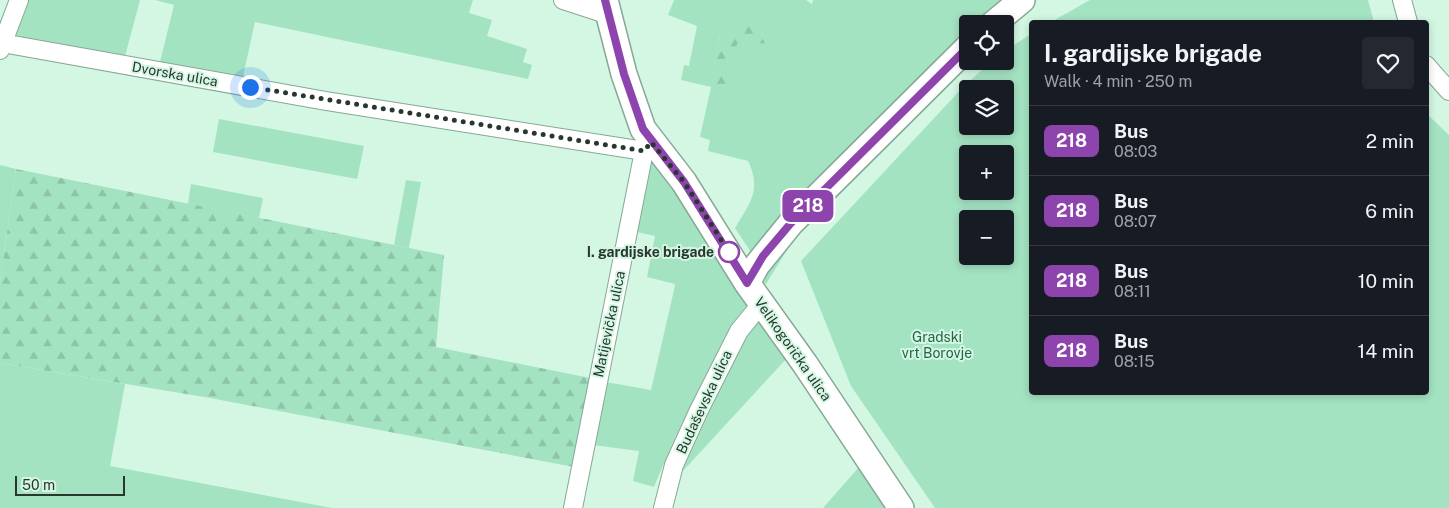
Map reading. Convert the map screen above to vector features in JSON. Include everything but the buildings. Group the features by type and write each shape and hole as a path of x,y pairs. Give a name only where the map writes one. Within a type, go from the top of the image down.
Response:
{"street":[{"path":"1,47 19,0"},
{"path":"563,0 607,7"},
{"path":"1004,15 1022,0"},
{"path":"1402,0 1407,20"},
{"name":"Velikogorička ulica","path":"607,7 635,111 648,147 684,182 747,283 810,372 901,508"},
{"name":"Dvorska ulica","path":"1,47 326,101 648,147"},
{"path":"747,283 757,265 791,223 959,55"},
{"path":"1429,68 1449,91"},
{"name":"Matijevička ulica","path":"573,508 648,147"},
{"name":"Budaševska ulica","path":"663,508 674,465 698,410 739,331 761,304"}],"green space":[{"path":"25,0 140,0 124,60 19,40 15,33"},
{"path":"155,0 473,0 469,13 492,20 487,36 527,49 523,62 532,65 528,79 255,22 242,81 159,66 174,5"},
{"path":"674,0 806,0 812,4 813,0 1013,0 994,15 959,15 959,46 754,257 735,228 749,203 754,188 752,171 748,161 708,151 710,140 700,137 711,87 681,80 684,65 689,66 697,26 668,15","holes":["720,36 753,43 737,44 712,87"]},
{"path":"1090,0 1368,0 1373,20 1055,20"},
{"path":"730,21 773,29 770,43 737,44 724,89 711,87 720,36 726,37"},
{"name":"Gradski vrt Borovje","path":"1029,35 1029,395 1429,395 1429,116 1449,135 1449,508 935,508 851,386 801,261 959,91 959,135 1014,135 1014,80 971,80 982,70 1014,70 1014,45"},
{"path":"219,119 364,146 357,179 213,152"},
{"path":"652,158 655,158 750,303 735,325 697,392 654,487 633,481 639,451 593,445 606,382 651,390 674,290 675,284 647,277 655,236 637,232"},
{"path":"0,165 16,169 0,282"},
{"path":"16,169 444,255 436,347 590,378 574,467 210,398 0,363 0,282"},
{"path":"406,180 421,182 409,248 394,245"},
{"path":"191,184 263,198 259,218 188,204"},
{"path":"800,229 766,284 764,283 773,260"},
{"path":"759,319 787,358 682,472 725,374"},
{"path":"0,363 125,384 110,466 332,508 0,508"},
{"path":"860,466 886,508 823,508"}],"bus line":[{"name":"218","path":"605,0 624,74 643,129 709,218 747,283 763,256 791,223 927,85 959,55"}],"place":[{"name":"I. gardijske brigade","path":"729,252"}],"route":[{"path":"250,87 326,101 644,151 651,142 684,182 709,218 729,252"}]}
